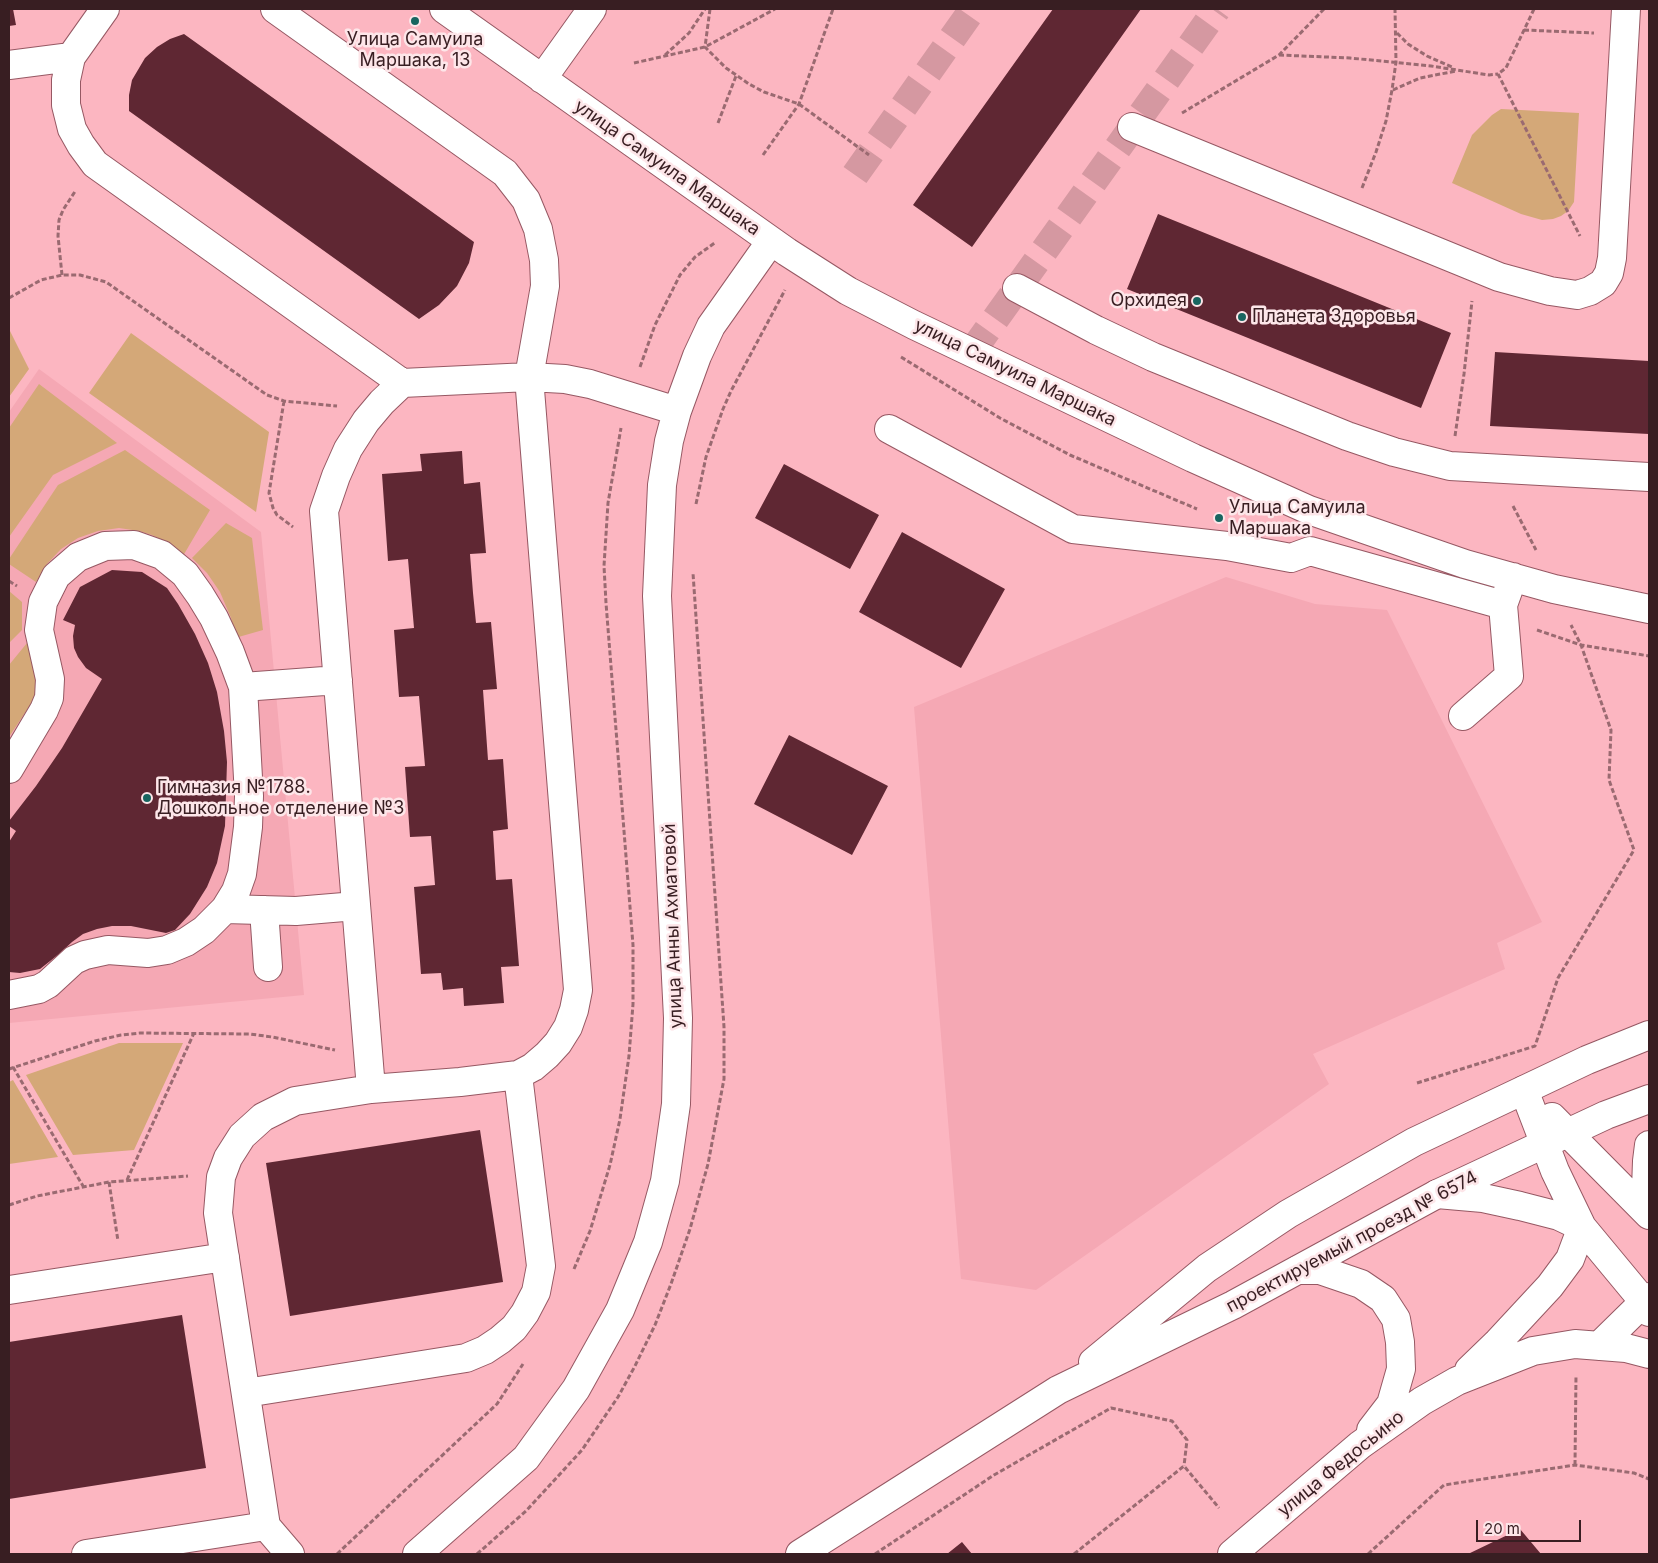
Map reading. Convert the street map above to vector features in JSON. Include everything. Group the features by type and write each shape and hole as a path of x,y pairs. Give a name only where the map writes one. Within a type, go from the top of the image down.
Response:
{"street":[{"path":"105,9 71,57 66,80 66,105 72,129 95,164 402,383 529,377 565,379 590,384 676,411"},
{"path":"275,9 505,173 526,200 538,229 544,260 545,286 529,377 578,990 568,1028 558,1043 533,1067 518,1075 371,1090 294,1102 263,1117 242,1136 228,1158 221,1177 218,1214 266,1526 290,1554"},
{"name":"улица Самуила Маршака","path":"444,9 771,241 848,291 914,325 1193,458 1309,510 1465,564 1554,589 1649,609"},
{"path":"542,79 592,9"},
{"path":"1140,130 1477,268 1518,283 1577,295 1590,291 1603,283 1609,273 1612,258 1625,22"},
{"path":"9,65 71,57"},
{"name":"улица Анны Ахматовой","path":"417,1554 526,1458 576,1388 620,1310 648,1242 665,1181 676,1104 678,1018 657,596 662,485 676,411 696,356 712,326 771,241"},
{"path":"1017,288 1153,358 1347,436 1394,452 1450,466 1649,477"},
{"path":"371,1090 324,511 348,449 366,421 402,383"},
{"path":"889,429 1073,529 1227,546 1291,558 1310,551 1503,605"},
{"path":"9,769 44,710 49,698 50,679 39,630 43,602 56,576 78,556 105,546 134,546 162,555 185,574 214,618 230,652 242,687 249,796 248,835 242,874 236,891 225,909 204,930 186,942 167,950 148,953 108,950 85,955 74,960 48,984 39,989 9,995"},
{"path":"1463,716 1510,676 1503,605 1513,577"},
{"path":"242,687 338,680"},
{"path":"225,909 296,911 356,906"},
{"path":"264,910 268,967"},
{"name":"проектируемый проезд № 6574","path":"1058,1390 1207,1268 1288,1214 1414,1142 1587,1060 1649,1036"},
{"path":"246,1393 466,1358 485,1350 514,1328 525,1313 536,1292 541,1266 518,1075"},
{"path":"1524,1090 1556,1138 1649,1214"},
{"name":"проектируемый проезд № 6574","path":"800,1554 1058,1390 1234,1305 1437,1194 1606,1115 1649,1098"},
{"path":"1556,1138 1555,1171 1582,1227 1648,1304 1599,1346"},
{"path":"1649,1146 1646,1179 1649,1214"},
{"path":"1437,1194 1483,1198 1520,1206 1559,1216 1582,1227"},
{"path":"1457,1381 1498,1342 1550,1286 1570,1258 1582,1227"},
{"path":"9,1290 224,1257"},
{"path":"1298,1270 1320,1270 1361,1284 1383,1298 1396,1319 1400,1342 1401,1369 1390,1404 1360,1445"},
{"name":"улица Федосьино","path":"1232,1554 1360,1445 1422,1401 1457,1381 1533,1351 1575,1344 1626,1348 1649,1354"},
{"path":"86,1554 266,1526"}],"path":[{"path":"663,57 689,33 705,9"},
{"path":"706,47 710,9"},
{"path":"634,63 706,47 775,9"},
{"path":"763,155 799,104 833,9"},
{"path":"1140,130 1279,55 1324,9"},
{"path":"1350,216 1376,152 1386,121 1396,62 1397,33 1395,9"},
{"path":"1279,55 1396,62 1490,75 1498,74 1506,68 1534,9"},
{"path":"1524,30 1625,22"},
{"path":"1397,33 1408,44 1427,56 1460,71"},
{"path":"706,47 736,76 764,92 799,104 869,154"},
{"path":"1392,90 1420,78 1460,71"},
{"path":"1498,74 1581,239"},
{"path":"718,123 736,76"},
{"path":"62,275 58,236 59,220 63,210 95,164"},
{"path":"689,263 716,242"},
{"path":"1450,466 1477,268"},
{"path":"9,298 41,280 62,275 80,275 106,282 267,395 284,400 376,410"},
{"path":"694,513 706,457 730,391 783,293"},
{"path":"284,400 269,493 270,501 277,516 294,528 307,532 326,531"},
{"path":"611,476 605,533 604,566 633,945"},
{"path":"1513,506 1537,551"},
{"path":"655,1325 693,1220 708,1164 724,1079 724,1026 692,565"},
{"path":"1417,1083 1535,1046 1558,978 1634,850 1609,780 1611,730 1581,646 1569,622"},
{"path":"1581,646 1649,656"},
{"path":"9,1069 121,1035 140,1033 250,1034 368,1057"},
{"path":"126,1180 194,1033"},
{"path":"13,1067 83,1186"},
{"path":"9,1205 37,1196 109,1182 158,1177 221,1177"},
{"path":"109,1182 123,1273"},
{"path":"875,1554 994,1475 1111,1408 1172,1421 1187,1440 1184,1466 1074,1554"},
{"path":"1368,1554 1444,1485 1574,1465 1634,1473 1649,1479"},
{"path":"1184,1466 1219,1508"}],"shaded area":[{"path":"1501,109 1579,113 1574,202 1568,211 1561,216 1542,220 1521,214 1452,183 1472,135 1492,115"},
{"path":"9,329 29,369 9,397"},
{"path":"131,333 269,432 256,512 89,393"},
{"name":"Гимназия №1788. Дошкольное отделение №3","path":"39,369 261,532 304,995 9,1023 9,412"},
{"path":"39,384 117,443 53,475 9,537 9,428"},
{"path":"125,450 210,510 183,556 166,542 152,535 119,528 98,531 78,538 61,549 47,564 36,582 9,564 9,559 58,485"},
{"path":"226,523 252,538 263,630 235,638 231,618 220,592 207,573 192,558"},
{"path":"1226,577 1315,604 1387,610 1542,922 1497,943 1505,969 1313,1054 1329,1084 1036,1290 961,1279 914,707"},
{"path":"9,591 22,602 22,630 9,643"},
{"path":"27,643 35,656 38,693 9,737 9,665"},
{"path":"119,1043 183,1043 134,1150 73,1155 26,1075"},
{"path":"13,1080 58,1157 9,1164 9,1082"}],"building":[{"path":"9,9 13,9 16,25 9,26"},
{"path":"1053,9 1141,9 972,247 913,205"},
{"path":"184,34 474,242 469,263 457,286 439,305 419,319 129,111 129,95 132,80 145,58 170,39"},
{"path":"1158,214 1451,333 1421,408 1127,289"},
{"path":"1495,352 1649,361 1649,434 1490,426"},
{"path":"462,451 464,484 480,482 486,553 470,554 473,593 476,623 491,622 497,689 483,690 488,760 503,759 508,829 493,831 496,880 512,879 519,966 501,967 504,1003 464,1006 463,988 443,990 441,973 421,974 414,887 435,885 431,836 410,837 405,767 425,766 419,696 399,697 394,630 414,628 408,559 388,561 382,474 422,471 420,454"},
{"path":"784,464 879,515 850,569 755,518"},
{"path":"902,532 1005,589 961,668 859,612"},
{"path":"112,570 142,572 167,588 195,634 208,663 217,692 227,762 225,826 217,863 207,887 190,914 175,930 166,933 131,926 112,926 97,929 83,934 40,969 20,973 9,972 9,842 16,831 9,826 9,821 62,748 102,679 86,668 78,657 74,648 73,636 75,625 63,620 80,587"},
{"path":"789,735 888,786 852,855 754,804"},
{"path":"480,1130 503,1282 290,1316 266,1163"},
{"path":"182,1315 206,1468 9,1499 9,1342"},
{"path":"1520,1529 1541,1554 1468,1554"},
{"path":"962,1542 972,1554 947,1554"}],"tunnel":[{"path":"855,175 973,9"},
{"path":"971,353 1217,9"}],"place":[{"name":"Улица Самуила Маршака, 13","path":"415,21"},
{"name":"Орхидея","path":"1197,301"},
{"name":"Планета Здоровья","path":"1242,317"},
{"name":"Улица Самуила Маршака","path":"1219,518"},
{"name":"Гимназия №1788. Дошкольное отделение №3","path":"147,798"}]}
